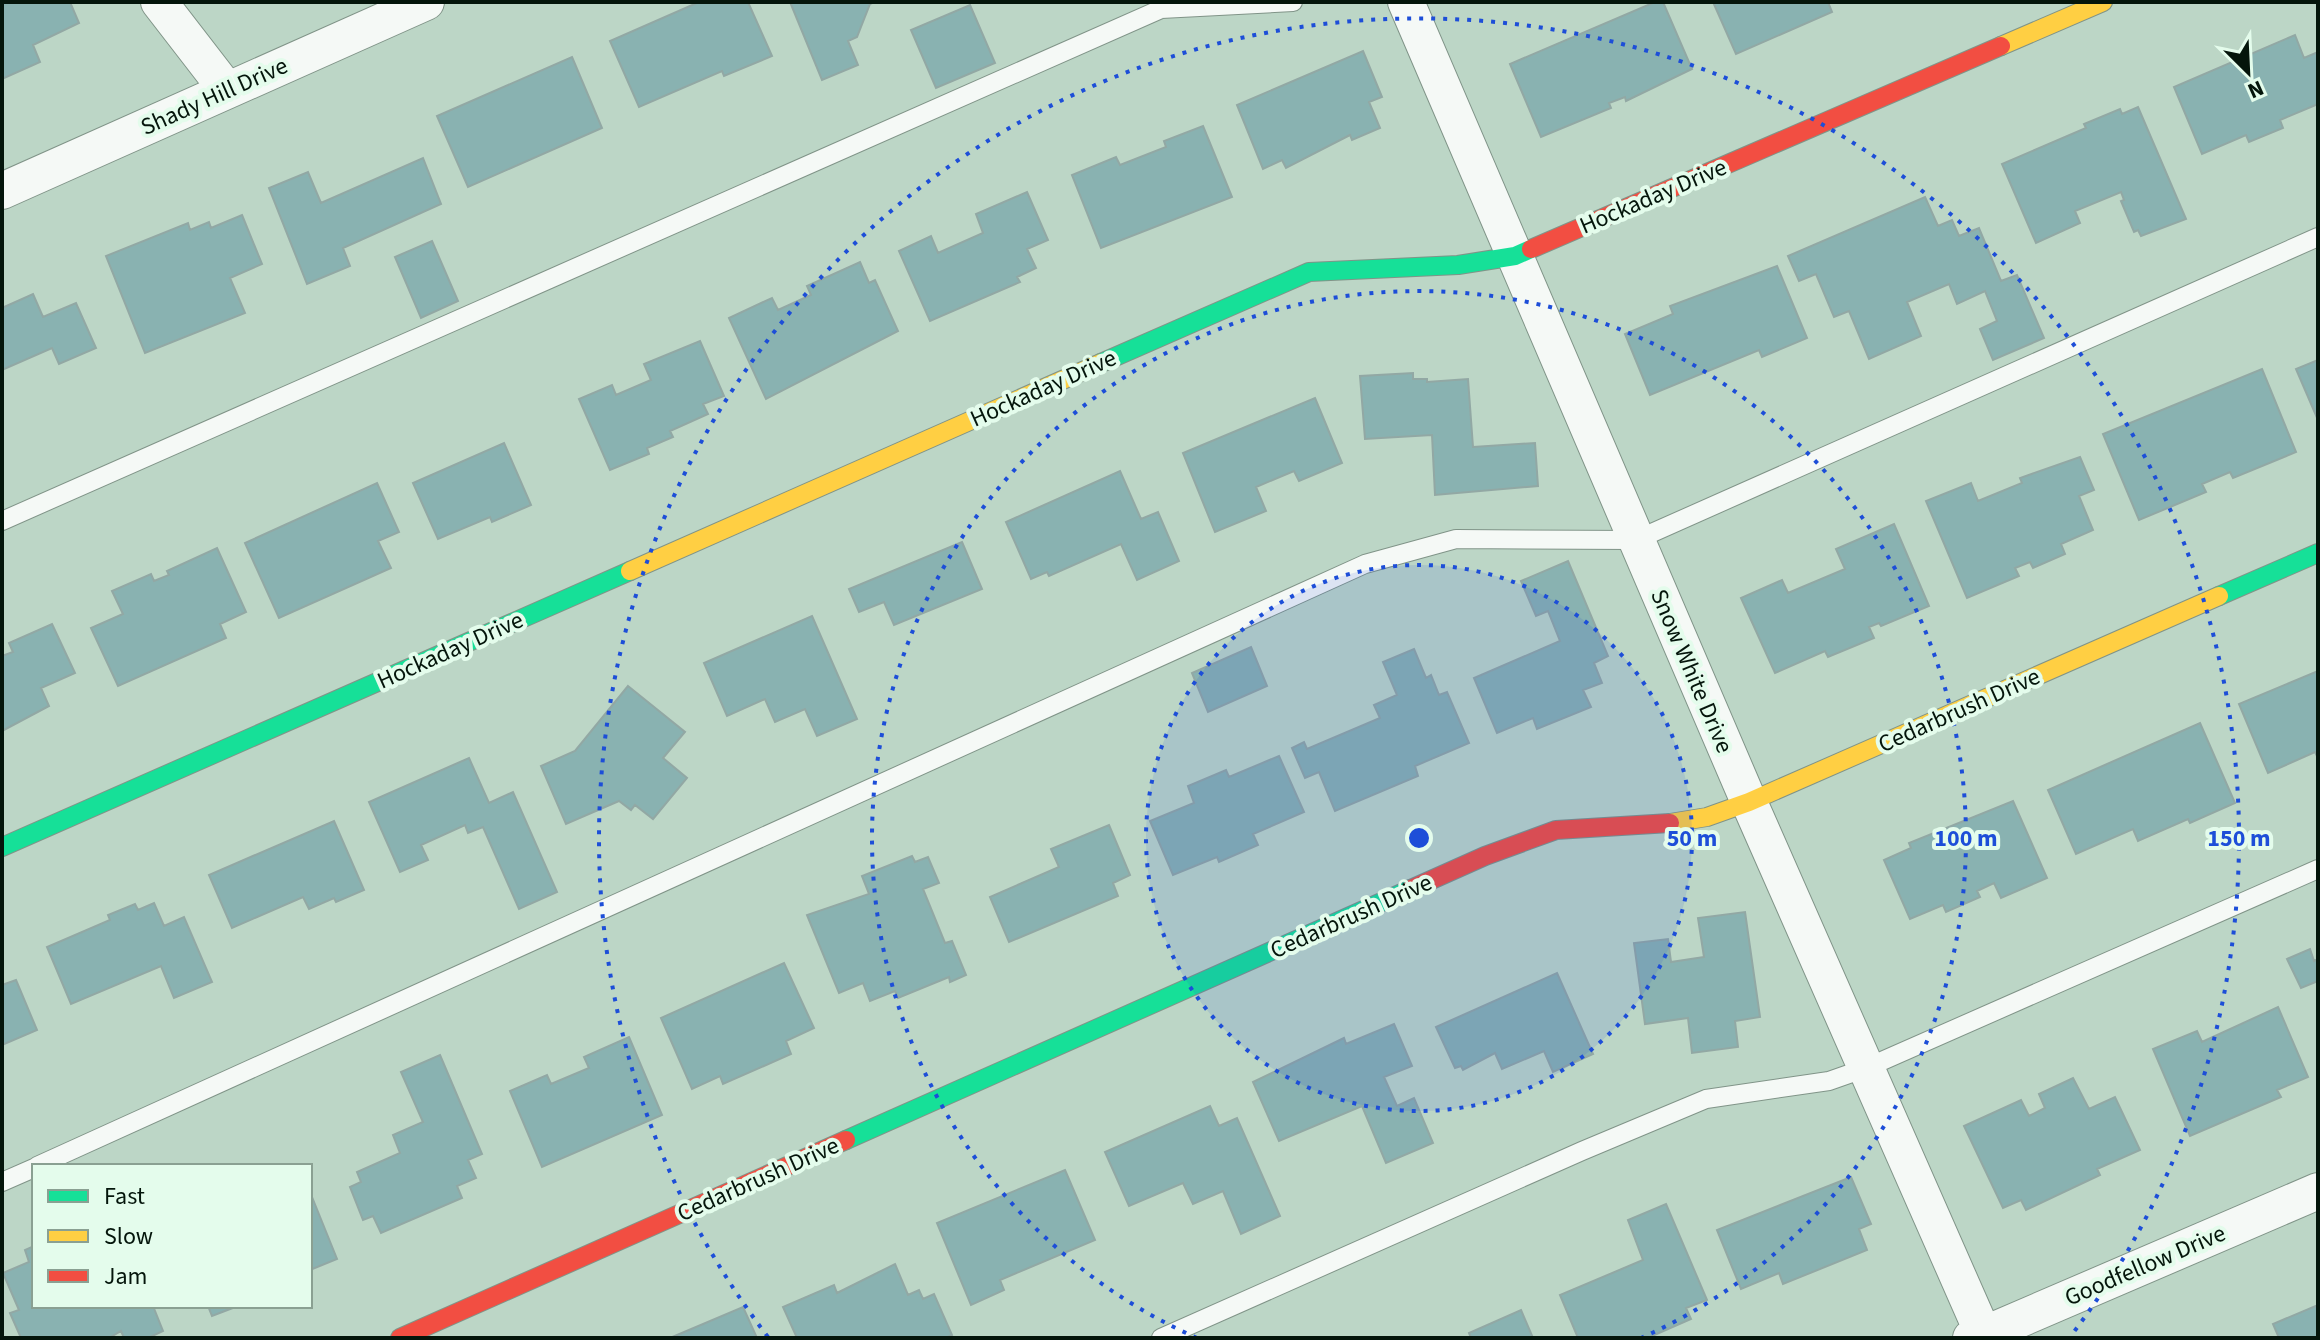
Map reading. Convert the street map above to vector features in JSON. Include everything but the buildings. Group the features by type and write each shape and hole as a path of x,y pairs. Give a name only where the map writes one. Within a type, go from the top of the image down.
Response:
{"street":[{"path":"159,2 227,90"},
{"name":"Shady Hill Drive","path":"2,191 426,2"},
{"name":"Snow White Drive","path":"1406,2 1980,1337"},
{"name":"Hockaday Drive","path":"2,847 1309,272 1458,265 1515,256 2103,2"},
{"name":"Cedarbrush Drive","path":"400,1338 1485,856 1556,830 1667,824 1707,817 1749,802 2318,553"},
{"name":"Goodfellow Drive","path":"1980,1337 2318,1191"}],"lane":[{"path":"2,521 1161,9 1293,2"},
{"path":"43,1164 1365,564 1456,539 1636,540 2318,237"},
{"path":"1161,1338 1706,1099 1829,1081 1866,1068 2318,869"},
{"path":"2,1182 32,1169"}],"traffic: fast":[{"path":"1101,363 1309,272 1458,265 1515,256 1531,249"},
{"path":"2219,596 2318,553"},
{"path":"2,847 630,571"},
{"path":"846,1140 1411,889"}],"traffic: slow":[{"path":"2001,46 2103,2"},
{"path":"630,571 1101,363"},
{"path":"1670,823 1707,817 1749,802 2219,596"}],"traffic: jam":[{"path":"1531,249 2001,46"},
{"path":"1411,889 1485,856 1556,830 1670,823"},
{"path":"400,1338 846,1140"}]}
